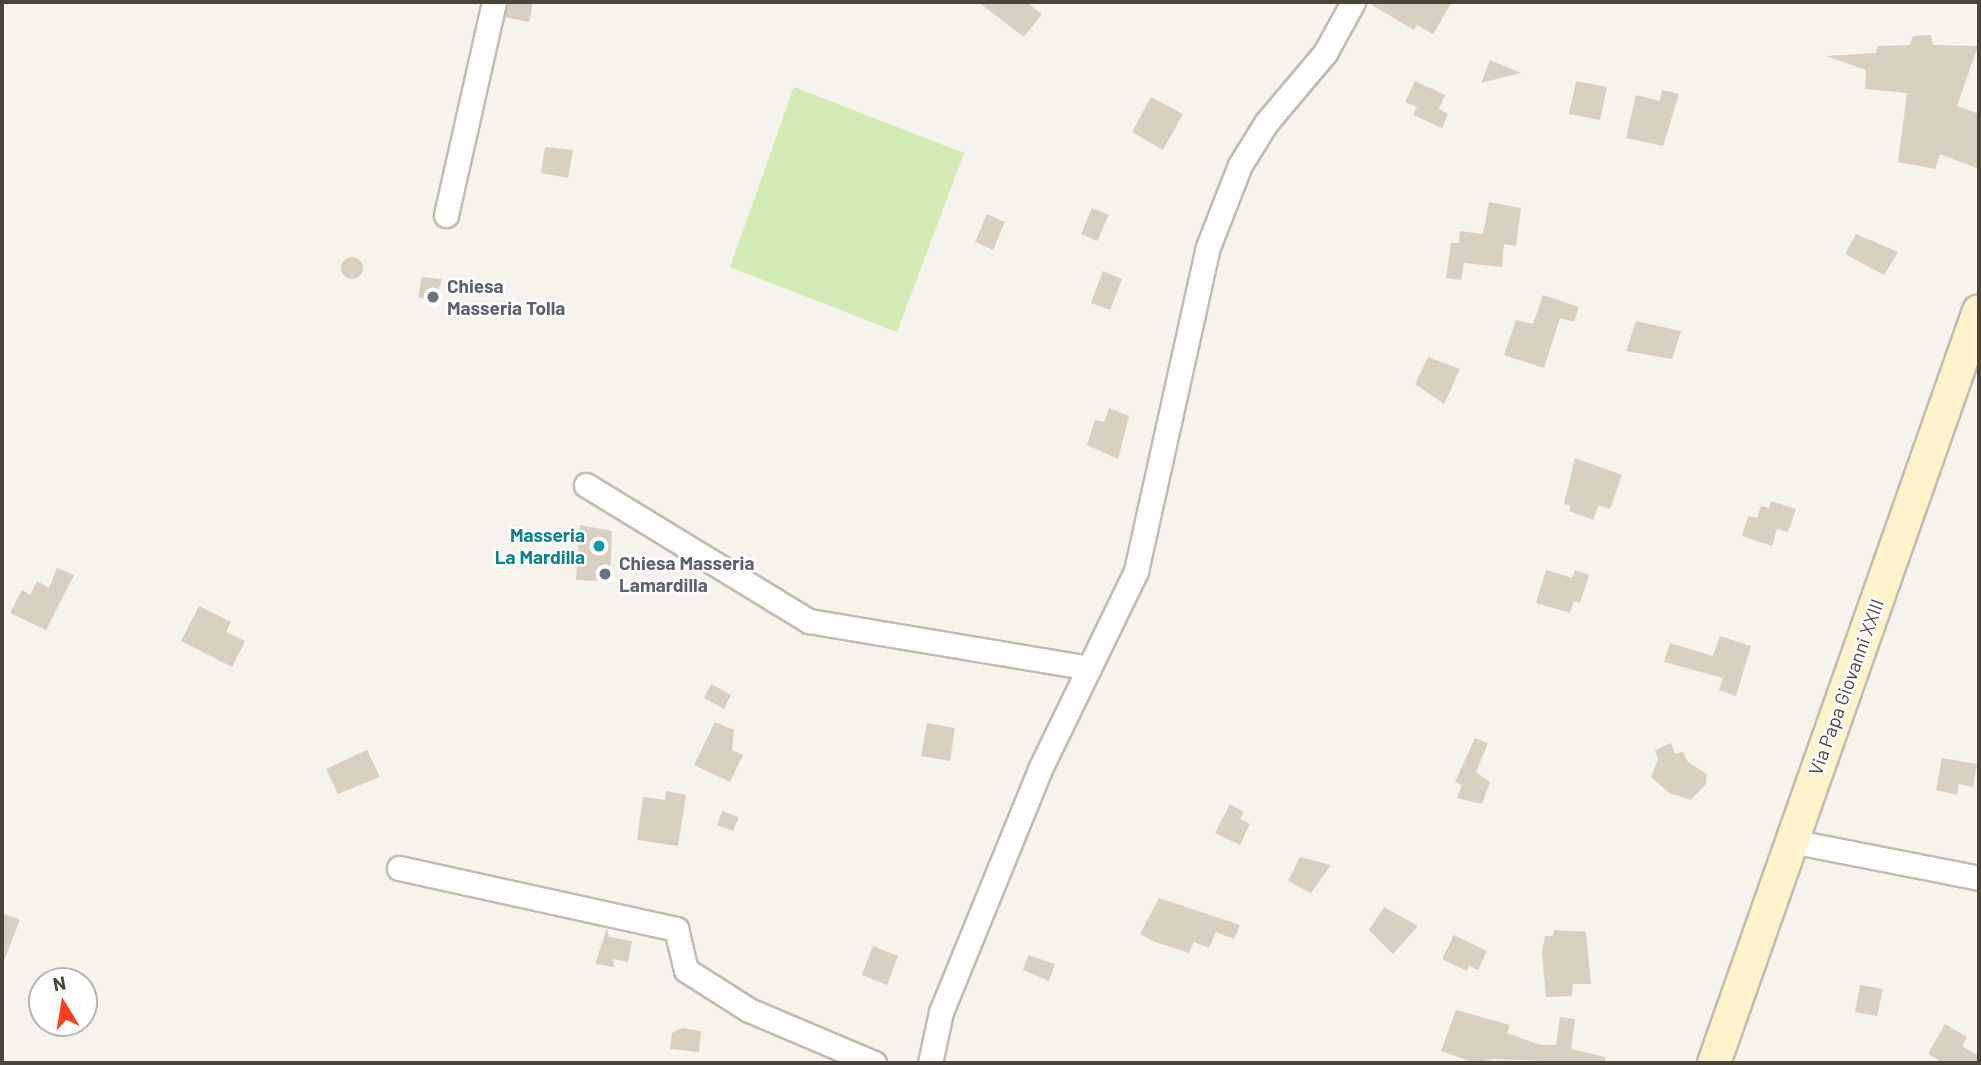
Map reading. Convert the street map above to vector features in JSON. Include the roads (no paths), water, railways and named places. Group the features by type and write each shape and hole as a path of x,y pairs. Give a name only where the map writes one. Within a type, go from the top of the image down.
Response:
{"main road":[{"name":"Via Papa Giovanni XXIII","path":"1714,1063 1979,312"}],"street":[{"path":"446,215 494,2"},
{"path":"930,1063 941,1012 1040,769 1136,571 1208,247 1240,165 1266,122 1325,53 1353,2"},
{"path":"586,485 808,621 1090,668"},
{"path":"1791,841 1979,878"},
{"path":"399,868 676,929 686,970 749,1010 874,1063"}],"place":[{"name":"Chiesa Masseria Tolla","path":"433,297"},
{"name":"Masseria La Mardilla","path":"599,546"},
{"name":"Chiesa Masseria Lamardilla","path":"605,574"}]}
